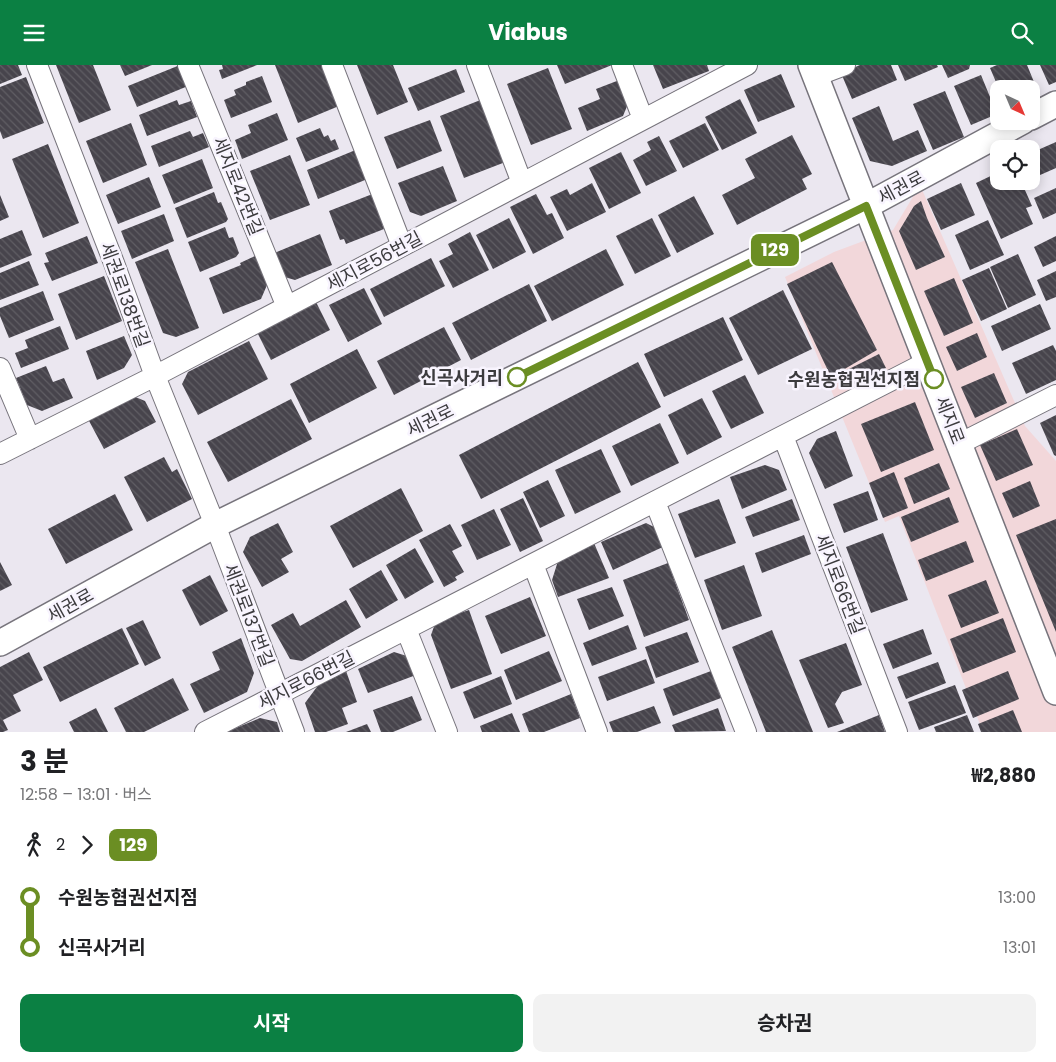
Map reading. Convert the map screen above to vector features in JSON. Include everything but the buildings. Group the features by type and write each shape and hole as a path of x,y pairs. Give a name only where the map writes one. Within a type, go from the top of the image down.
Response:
{"street":[{"name":"세권로138번길","path":"37,65 114,263 155,376 215,525"},
{"name":"세지로42번길","path":"188,65 287,307"},
{"path":"332,65 402,247"},
{"path":"477,65 522,183"},
{"path":"622,65 643,119"},
{"name":"세지로56번길","path":"0,454 155,376 747,65"},
{"path":"813,71 846,65"},
{"name":"세지로","path":"813,71 1056,692"},
{"path":"1040,112 1056,104"},
{"name":"세권로","path":"0,643 215,525 866,206 1006,130"},
{"name":"세지로66번길","path":"205,732 927,362"},
{"path":"0,368 30,439"},
{"path":"959,443 1056,395"},
{"name":"세지로66번길","path":"782,437 897,732"},
{"path":"655,502 746,732"},
{"name":"세권로137번길","path":"215,525 294,732"},
{"path":"533,564 597,732"},
{"path":"406,629 447,732"}],"shaded area":[{"path":"920,185 1025,426 1056,461 1056,732 983,732 899,516 885,522 785,277 834,252 893,230"}],"bus line":[{"name":"129","path":"517,377 866,206 934,379"}],"place":[{"name":"신곡사거리","path":"517,377"},
{"name":"수원농협권선지점","path":"934,379"}]}
